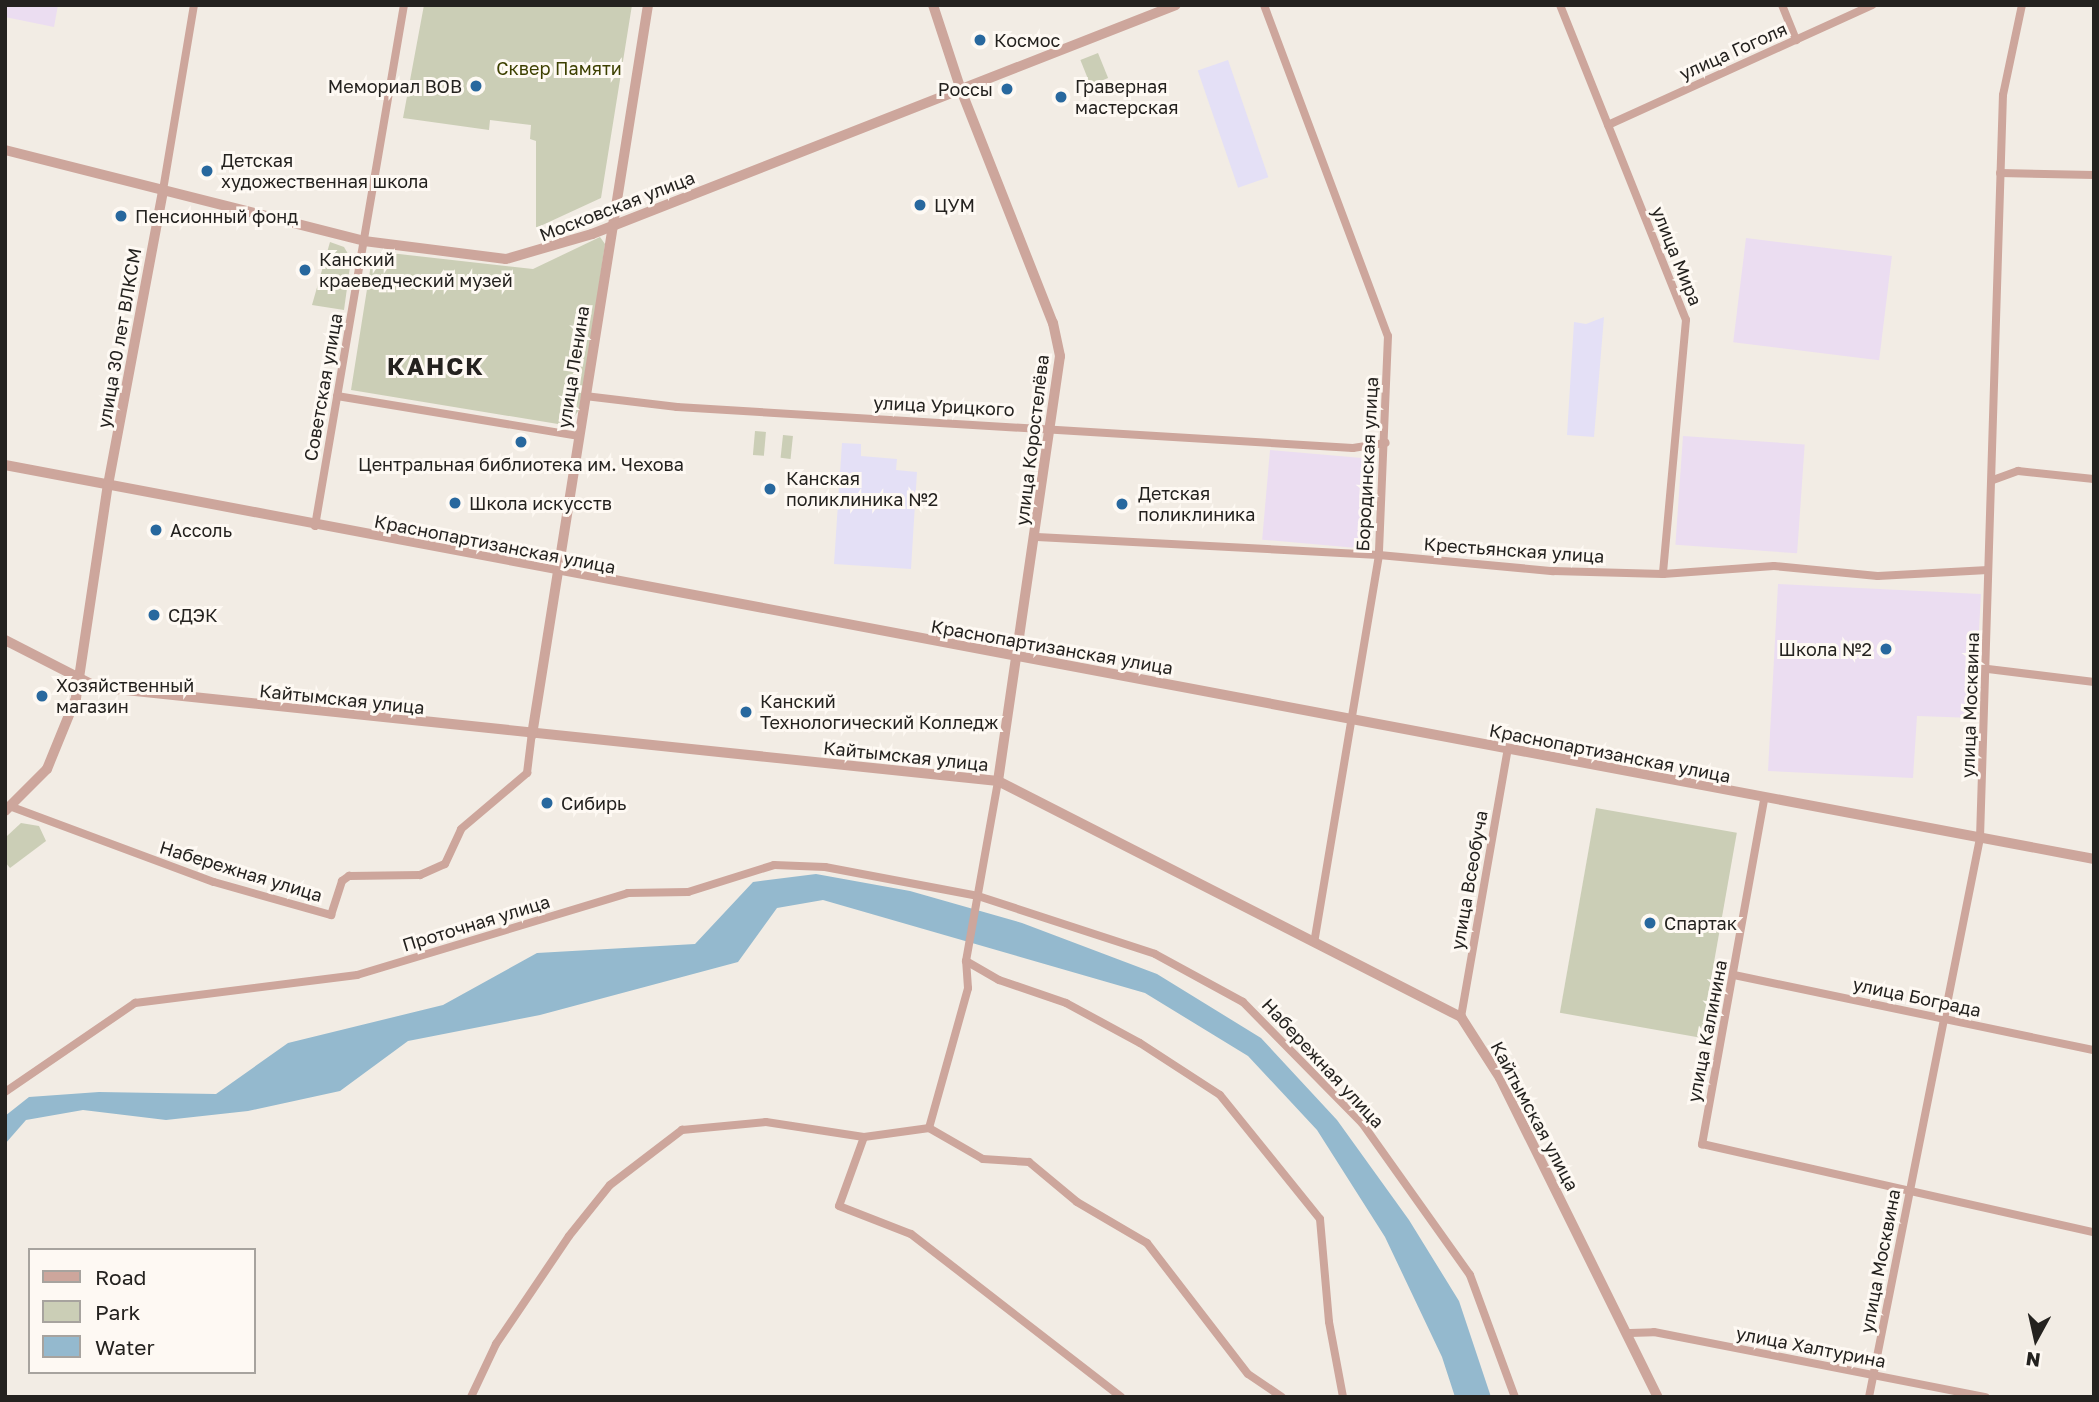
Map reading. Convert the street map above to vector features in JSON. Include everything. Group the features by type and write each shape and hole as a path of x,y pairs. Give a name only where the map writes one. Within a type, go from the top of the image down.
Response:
{"street":[{"name":"улица 30 лет ВЛКСМ","path":"9,809 47,769 67,726 79,678 108,485 163,190 194,5"},
{"name":"Советская улица","path":"315,526 404,5"},
{"name":"улица Ленина","path":"532,735 611,225 620,200 648,5"},
{"name":"улица Коростелёва","path":"929,1129 968,988 966,961 1037,537 1052,427 1058,340 961,90 933,5"},
{"name":"Московская улица","path":"5,150 364,241 506,259 528,256 611,225 1176,5"},
{"name":"Бородинская улица","path":"1264,5 1388,336 1386,443 1379,555 1314,942"},
{"name":"улица Мира","path":"1560,5 1686,320 1663,574"},
{"path":"1782,5 1796,40"},
{"name":"улица Гоголя","path":"1608,125 1872,5"},
{"name":"улица Москвина","path":"1869,1397 1980,838 1988,669 1988,570 1993,480 2003,95 2022,5"},
{"path":"2000,173 2094,175"},
{"path":"337,396 579,436"},
{"name":"улица Урицкого","path":"584,397 677,407 1052,427 1353,448 1386,443"},
{"name":"Краснопартизанская улица","path":"5,465 557,572 1352,718 1764,800 2094,859"},
{"path":"1993,480 2018,471 2094,479"},
{"name":"Крестьянская улица","path":"1037,537 1379,555 1553,571 1663,574 1774,566 1878,576 1988,570"},
{"name":"Кайтымская улица","path":"5,640 97,687 532,735 998,782 1461,1017 1500,1078 1630,1333 1658,1397"},
{"path":"1988,669 2094,682"},
{"name":"Набережная улица","path":"9,809 214,883 331,915 342,881 349,876 420,875 445,864 461,829 527,773 532,735"},
{"name":"улица Всеобуча","path":"1461,1017 1508,748"},
{"name":"улица Калинина","path":"1764,800 1702,1144 1910,1191"},
{"name":"Проточная улица","path":"5,1092 135,1003 358,975 628,893 688,892 774,865 825,867 978,896"},
{"name":"Набережная улица","path":"978,896 1156,954 1243,1002 1362,1123 1470,1275 1515,1397"},
{"path":"966,961 999,980 1066,1003 1140,1043 1220,1095 1320,1219 1329,1322 1343,1397"},
{"name":"улица Бограда","path":"1734,975 2094,1050"},
{"path":"471,1397 496,1345 569,1236 610,1185 682,1130 766,1122 864,1137 929,1129 983,1158 1029,1162 1077,1202 1147,1243 1248,1374 1282,1397"},
{"path":"864,1137 839,1206 911,1234 1121,1397"},
{"path":"1910,1191 2094,1232"},
{"name":"улица Халтурина","path":"1630,1333 1654,1332 1986,1397"}],"shaded area":[{"path":"5,5 58,5 54,27 5,17"},
{"path":"1228,60 1268,177 1238,188 1198,70"},
{"path":"1746,238 1892,256 1879,360 1733,342"},
{"path":"1604,317 1594,437 1567,435 1574,322 1586,324"},
{"path":"1683,436 1805,445 1797,553 1675,545"},
{"path":"842,443 861,444 861,456 897,459 896,470 917,472 911,569 834,564"},
{"path":"1270,450 1371,459 1363,548 1262,540"},
{"path":"1778,584 1981,594 1974,718 1917,716 1913,778 1768,771"}],"green space":[{"name":"Сквер Памяти","path":"424,5 632,5 601,198 536,228 536,141 530,139 531,125 490,120 489,130 403,118"},
{"path":"1098,53 1108,78 1090,85 1080,60"},
{"path":"600,237 605,244 598,293 579,410 571,421 564,425 351,390 371,264 381,252 533,269"},
{"path":"330,242 344,247 351,259 344,310 312,305"},
{"path":"755,431 766,432 764,456 753,455"},
{"path":"783,435 793,436 791,459 781,458"},
{"name":"Спартак","path":"1596,808 1737,833 1701,1038 1560,1013"},
{"path":"21,823 39,826 46,841 10,868 5,862 7,836"}],"water":[{"path":"816,874 910,891 1022,923 1157,974 1261,1038 1337,1120 1409,1220 1459,1301 1491,1397 1455,1397 1442,1357 1385,1237 1317,1130 1248,1056 1145,993 823,900 777,908 738,962 540,1015 408,1041 340,1091 248,1111 166,1120 83,1110 26,1120 5,1144 5,1116 29,1097 99,1092 216,1094 288,1043 443,1005 537,953 695,944 753,882"}],"place":[{"name":"Космос","path":"980,40"},
{"name":"Мемориал ВОВ","path":"476,86"},
{"name":"Россы","path":"1007,89"},
{"name":"Граверная мастерская","path":"1061,97"},
{"name":"Детская художественная школа","path":"207,171"},
{"name":"ЦУМ","path":"920,205"},
{"name":"Пенсионный фонд","path":"121,216"},
{"name":"Канский краеведческий музей","path":"305,270"},
{"name":"Центральная библиотека им. Чехова","path":"521,442"},
{"name":"Канская поликлиника №2","path":"770,489"},
{"name":"Школа искусств","path":"455,503"},
{"name":"Детская поликлиника","path":"1122,504"},
{"name":"Ассоль","path":"156,530"},
{"name":"СДЭК","path":"154,615"},
{"name":"Школа №2","path":"1886,649"},
{"name":"Хозяйственный магазин","path":"42,696"},
{"name":"Канский Технологический Колледж","path":"746,712"},
{"name":"Сибирь","path":"547,803"},
{"name":"Спартак","path":"1650,923"}],"district":[{"name":"КАНСК","path":"436,366"}]}
